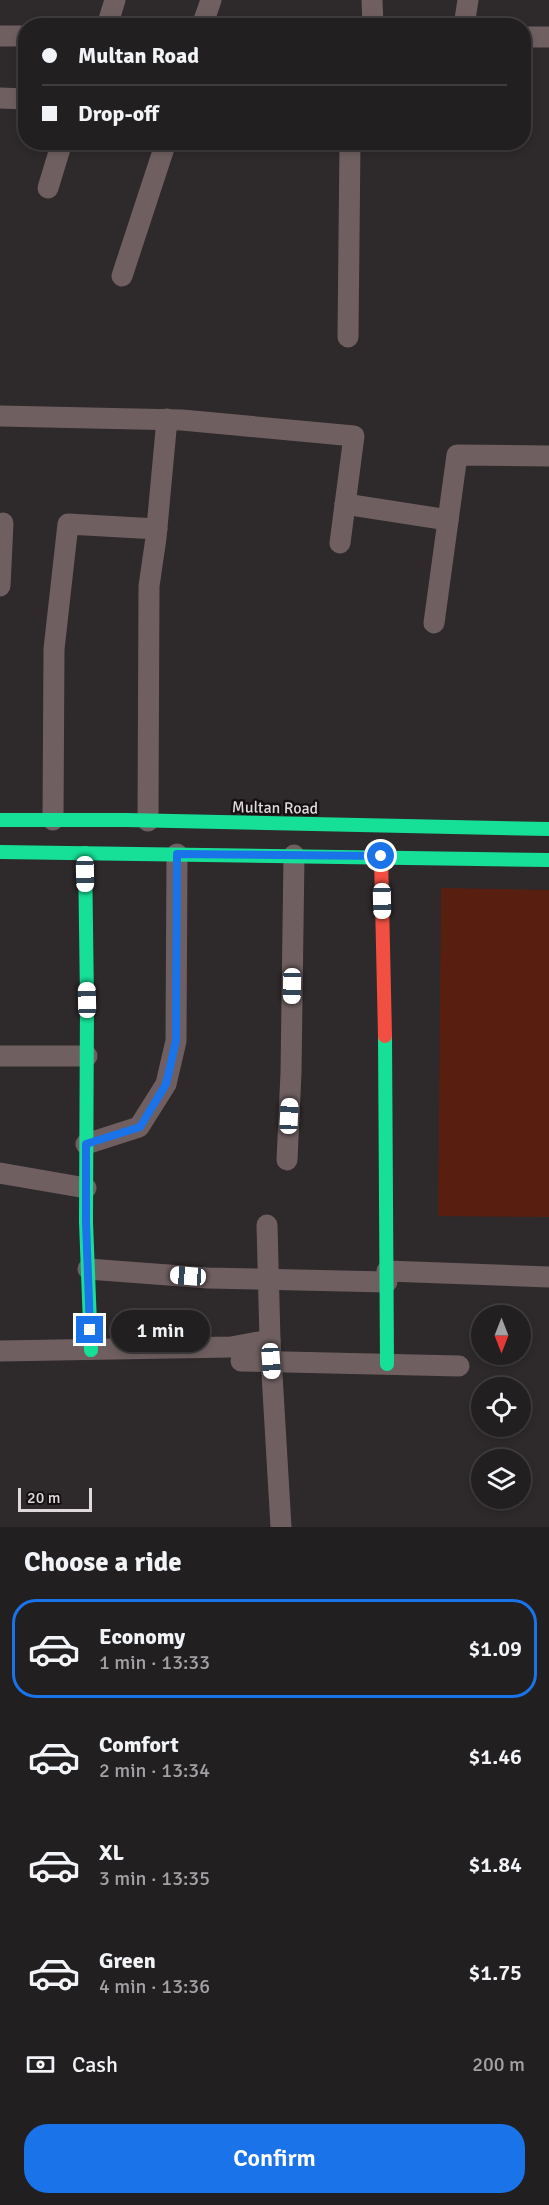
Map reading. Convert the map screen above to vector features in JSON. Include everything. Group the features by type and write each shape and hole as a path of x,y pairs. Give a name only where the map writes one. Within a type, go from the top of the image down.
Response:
{"main road":[{"name":"Multan Road","path":"0,820 549,829"},
{"path":"0,852 549,860"},
{"path":"85,853 86,1188 91,1350"},
{"path":"381,856 386,1069 387,1364"}],"street":[{"path":"109,18 115,0"},
{"path":"205,18 211,0"},
{"path":"372,0 373,18"},
{"path":"465,18 468,0"},
{"path":"0,36 18,36"},
{"path":"531,37 549,37"},
{"path":"0,98 18,99"},
{"path":"48,188 60,150"},
{"path":"122,276 163,150"},
{"path":"348,337 350,150"},
{"path":"0,416 166,419 354,436 340,543"},
{"path":"148,821 149,586 157,529 166,419"},
{"path":"434,623 457,455 549,456"},
{"path":"345,504 448,520"},
{"path":"0,586 3,523"},
{"path":"53,820 54,650 68,524 157,529"},
{"path":"86,1144 140,1127 166,1084 176,1041 177,854"},
{"path":"286,1160 291,1073 294,855"},
{"path":"0,1056 87,1056"},
{"path":"0,1173 86,1188"},
{"path":"267,1225 267,1279 281,1527"},
{"path":"88,1269 208,1278 549,1277"},
{"path":"0,1351 231,1347 270,1340"},
{"path":"241,1361 459,1366"}],"shaded area":[{"path":"441,888 549,890 549,1217 438,1216"}],"traffic: fast":[{"path":"0,820 126,820 549,829"},
{"path":"0,852 549,860"},
{"path":"85,853 86,1222 91,1350"},
{"path":"385,1036 387,1364"}],"traffic: jam":[{"path":"381,856 385,1036"}],"route":[{"path":"90,1330 86,1144 140,1127 166,1084 176,1041 177,854 381,856"}]}
